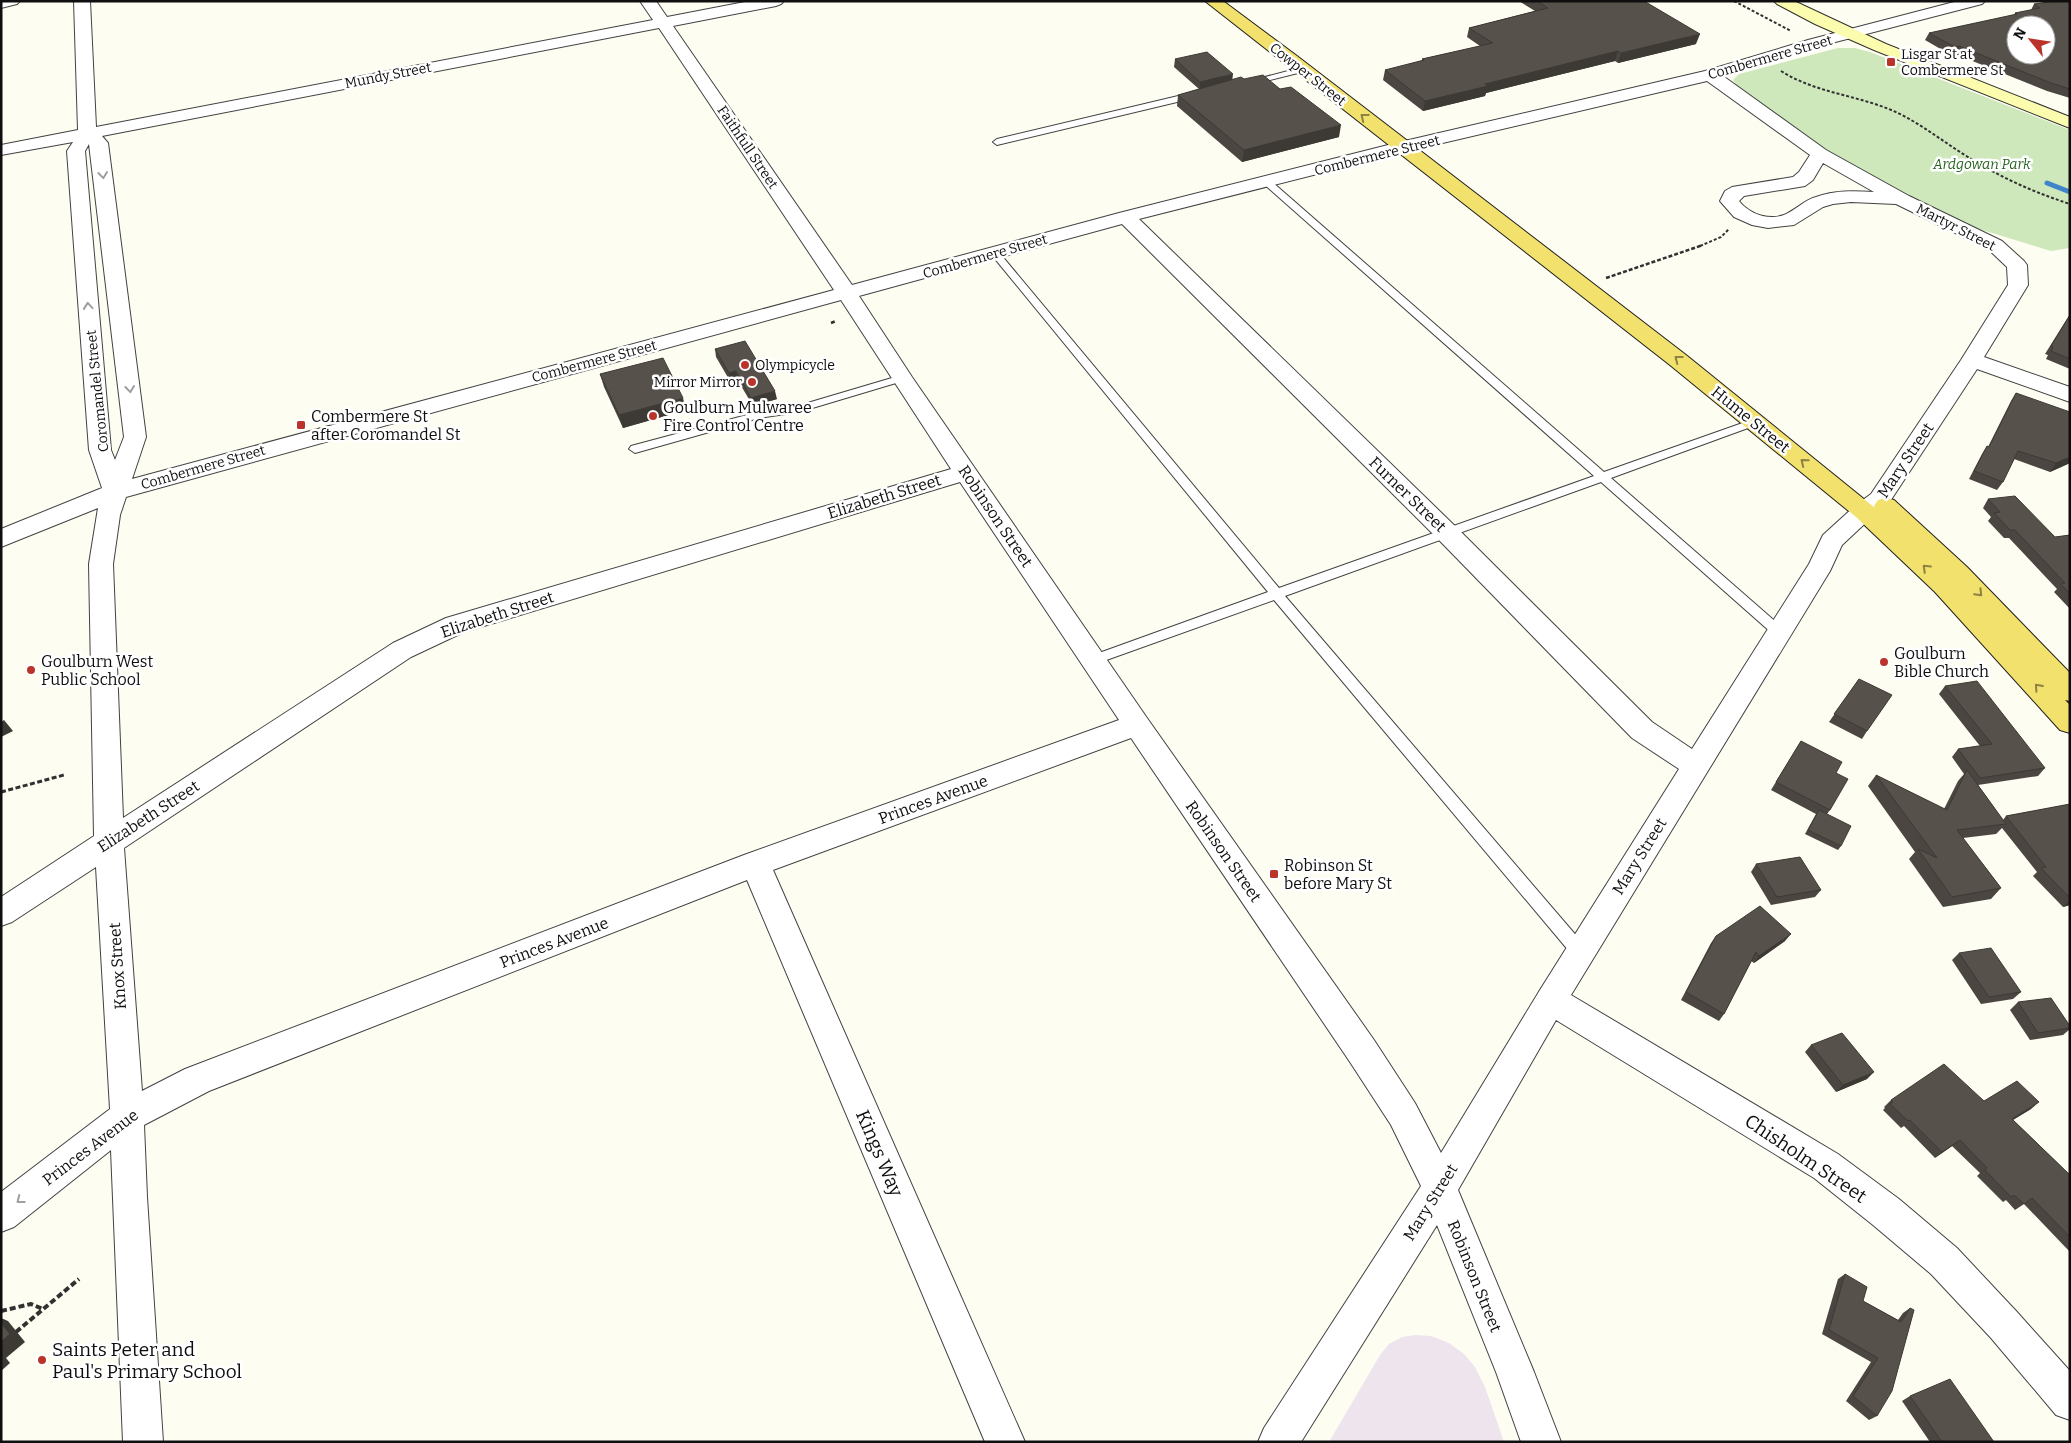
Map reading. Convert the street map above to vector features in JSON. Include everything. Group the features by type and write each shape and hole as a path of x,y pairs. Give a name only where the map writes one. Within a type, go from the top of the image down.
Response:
{"main road":[{"name":"Cowper Street","path":"1213,1 1410,146"},
{"name":"Cowper Street","path":"1231,1 1310,58 1410,146"},
{"name":"Hume Street","path":"1410,146 1598,280 1696,354 1871,506 2070,723"},
{"name":"Hume Street","path":"1410,146 1755,422 1871,506 1923,538 2070,691"}],"street":[{"path":"1,3 12,1"},
{"name":"Coromandel Street","path":"82,1 87,132 76,151 100,450 115,492"},
{"name":"Faithfull Street","path":"648,1 847,294"},
{"name":"Mundy Street","path":"1,150 776,1"},
{"path":"1782,1 1850,34 2070,123"},
{"name":"Combermere Street","path":"1,539 115,492 296,441 847,294 1126,217 1410,146 1710,75 1763,57 1977,1"},
{"name":"Martyr Street","path":"1710,75 1820,154 1902,200 1994,245 2017,265 2018,285"},
{"name":"Coromandel Street","path":"87,132 99,143 135,436 115,492"},
{"path":"1744,215 1733,208 1728,200 1732,195 1739,191 1798,182 1806,176 1820,154"},
{"name":"Martyr Street","path":"1744,215 1760,220 1783,221 1794,218 1812,204 1825,200 1856,197 1902,200"},
{"path":"81,209 106,203"},
{"name":"Furner Street","path":"1126,217 1447,533 1642,730 1695,765"},
{"path":"86,279 115,271"},
{"name":"Mary Street","path":"1278,1442 1440,1188 1580,952 1821,565 1832,541 1871,506 1972,360 2018,285"},
{"name":"Robinson Street","path":"847,294 1137,725 1362,1051 1407,1121 1440,1188 1515,1372 1541,1442"},
{"path":"93,360 125,352"},
{"path":"1972,360 2070,395"},
{"name":"Elizabeth Street","path":"1,913 402,650 454,624 966,472"},
{"name":"Knox Street","path":"115,492 108,515 101,564 109,843 127,1116 129,1197 142,1442"},
{"name":"Princes Avenue","path":"1,1214 127,1116 197,1080 755,864 1137,725"},
{"name":"Kings Way","path":"755,864 1005,1442"},
{"name":"Chisholm Street","path":"1551,1000 1826,1166 1886,1212 1944,1261 2004,1325 2070,1401"}],"lane":[{"path":"1243,84 1303,69"},
{"path":"997,142 1205,93"},
{"path":"1268,183 1779,632"},
{"path":"994,252 1277,594 1580,952"},
{"path":"635,449 758,415 795,410 902,378"},
{"path":"1093,660 1755,422"}],"path":[{"path":"1734,1 1814,43"},
{"path":"1763,57 1798,82 1868,102 1902,115 1960,153 2009,180 2070,204"},
{"path":"1598,280 1709,243 1721,237 1744,215"},
{"path":"831,323 836,322"},
{"path":"1,792 64,775"},
{"path":"16,1332 79,1279"},
{"path":"1,1310 31,1304 43,1309"}],"shaded area":[{"path":"1415,1335 1431,1336 1449,1343 1464,1354 1475,1367 1485,1387 1504,1442 1329,1442 1380,1355 1389,1344 1402,1337"}],"green space":[{"name":"Ardgowan Park","path":"1838,48 1855,48 1870,52 2070,130 2070,248 2051,251 1959,223 1826,153 1737,86 1733,80 1739,74"}],"building":[{"path":"1537,1 1644,1 1700,34 1621,53 1618,51 1425,101 1385,70 1424,60 1422,59 1493,43 1469,28 1548,8"},
{"path":"2070,1 2070,89 2006,65 2056,65 2056,15 2012,15 2040,8 2034,4"},
{"path":"2006,16 2006,65 1959,46 1955,47 1929,33"},
{"path":"1207,52 1233,74 1200,82 1175,59"},
{"path":"1263,75 1280,89 1291,87 1341,125 1244,150 1178,95 1241,77 1244,79"},
{"path":"2070,315 2070,359 2051,351 2053,347 2051,346"},
{"path":"745,341 775,391 751,398 736,371 729,373 715,349"},
{"path":"663,358 683,398 619,415 600,374"},
{"path":"2016,393 2070,412 2070,457 2056,463 2018,451 2003,482 1974,471 1987,446 1989,447"},
{"path":"2015,496 2055,537 2070,535 2070,594 2061,584 2065,583 2015,530 2010,530 1994,513 2000,512 1988,499"},
{"path":"1859,679 1892,695 1867,731 1834,714"},
{"path":"1977,681 2045,768 1980,778 1958,749 1992,744 1945,686"},
{"path":"1801,741 1842,762 1836,773 1848,779 1830,810 1776,782"},
{"path":"1967,770 2006,824 1957,830 2001,888 1952,897 1918,849 1937,858 1876,775 1947,810"},
{"path":"2070,804 2070,898 2041,868 2046,867 2006,816"},
{"path":"1819,810 1851,826 1841,846 1808,830"},
{"path":"1800,857 1821,890 1777,897 1756,864"},
{"path":"1760,906 1791,934 1759,956 1756,952 1724,1014 1686,992 1716,936"},
{"path":"1991,948 2021,992 1989,997 1959,953"},
{"path":"2051,998 2070,1028 2038,1033 2018,1002"},
{"path":"1842,1033 1874,1072 1843,1085 1811,1045"},
{"path":"1944,1064 1984,1101 2017,1081 2039,1102 2012,1119 2070,1175 2070,1237 2032,1198 2024,1204 2014,1195 2011,1197 1960,1140 1942,1152 1910,1120 1908,1121 1890,1104 1893,1102 1891,1100"},
{"path":"1845,1274 1867,1287 1863,1301 1901,1322 1910,1308 1914,1310 1892,1391 1877,1416 1853,1396 1878,1358 1829,1330"},
{"path":"1,1323 10,1334 1,1342"},
{"path":"1950,1379 1994,1442 1942,1442 1910,1396"}],"waterway":[{"path":"2047,183 2070,192"}],"place":[{"name":"Lisgar St at Combermere St","path":"1891,62"},
{"name":"Olympicycle","path":"745,365"},
{"name":"Mirror Mirror","path":"752,382"},
{"name":"Goulburn Mulwaree Fire Control Centre","path":"653,416"},
{"name":"Combermere St after Coromandel St","path":"301,425"},
{"name":"Goulburn Bible Church","path":"1884,662"},
{"name":"Goulburn West Public School","path":"31,670"},
{"name":"Robinson St before Mary St","path":"1274,874"},
{"name":"Saints Peter and Paul's Primary School","path":"42,1360"}]}
